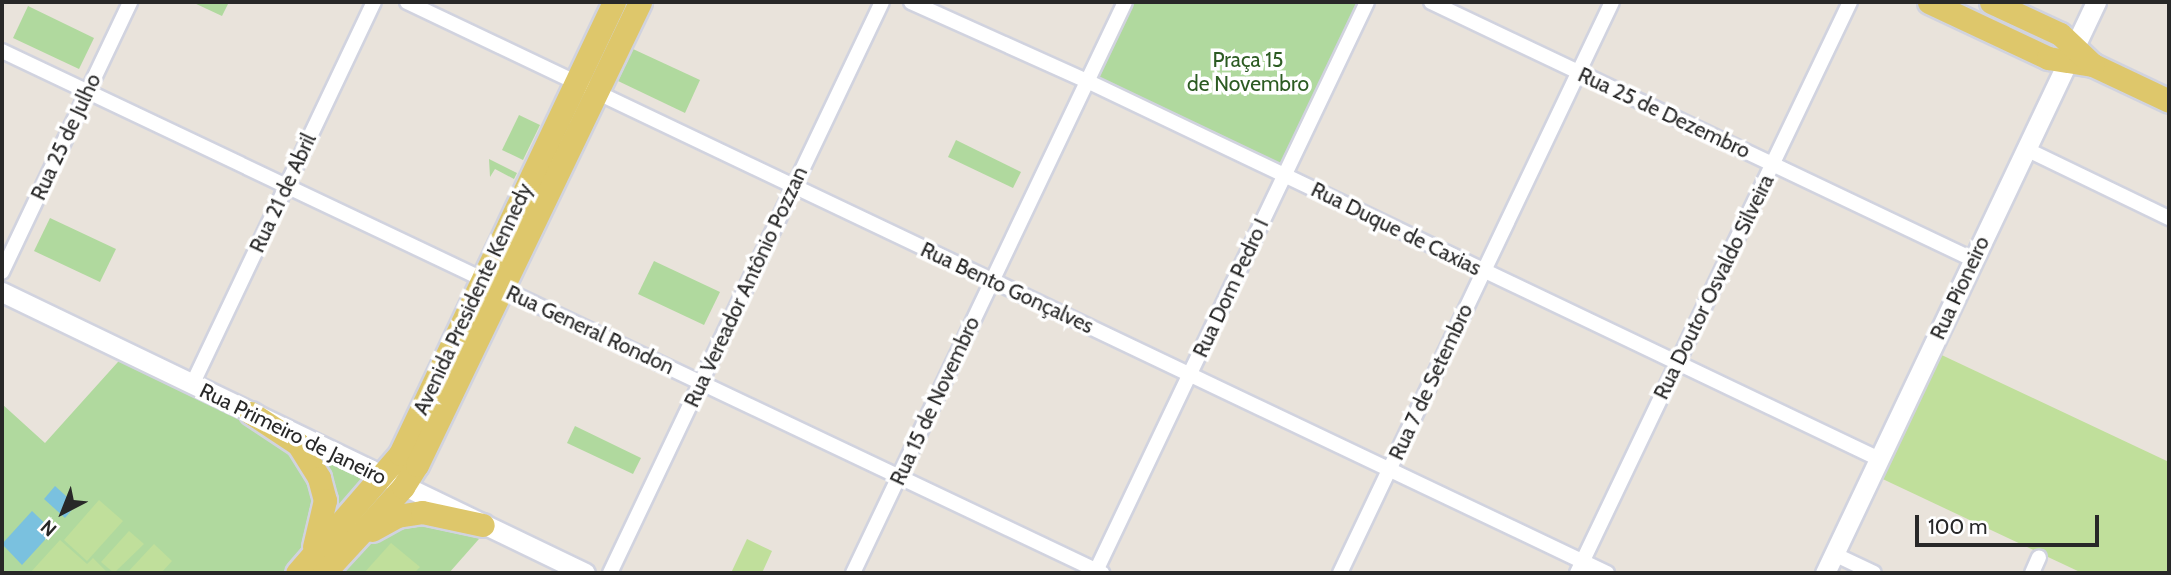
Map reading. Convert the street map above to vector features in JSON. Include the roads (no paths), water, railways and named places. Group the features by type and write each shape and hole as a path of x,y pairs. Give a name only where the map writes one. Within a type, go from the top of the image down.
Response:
{"main road":[{"name":"Avenida Presidente Kennedy","path":"299,571 393,482 400,454 614,2"},
{"name":"Avenida Presidente Kennedy","path":"325,573 393,482 503,289 640,2"},
{"path":"1929,2 2048,58 2071,55 2169,101"},
{"path":"1991,2 2060,34 2071,55"},
{"path":"251,413 298,444 319,478 325,500 323,524 299,571"},
{"path":"325,573 373,529 397,516 422,512 483,525"}],"street":[{"name":"Rua 25 de Julho","path":"2,272 130,2"},
{"name":"Rua 21 de Abril","path":"192,385 374,2"},
{"name":"Rua Bento Gonçalves","path":"407,2 1190,374 1389,470 1580,567 1607,573"},
{"name":"Rua Vereador Antônio Pozzan","path":"610,573 882,2"},
{"name":"Rua Duque de Caxias","path":"911,2 1087,81 1879,459"},
{"name":"Rua 15 de Novembro","path":"853,573 1125,2"},
{"name":"Rua Dom Pedro I","path":"1098,572 1367,2"},
{"name":"Rua 25 de Dezembro","path":"1431,2 1973,260"},
{"name":"Rua 7 de Setembro","path":"1340,573 1612,2"},
{"name":"Rua Doutor Osvaldo Silveira","path":"1580,567 1850,2"},
{"name":"Rua Pioneiro","path":"1825,573 2096,2"},
{"name":"Rua General Rondon","path":"2,51 1098,572"},
{"path":"2026,149 2169,218"},
{"name":"Rua Primeiro de Janeiro","path":"2,292 585,573"},
{"path":"1834,554 1874,573"},
{"path":"2032,573 2039,557"}],"water":[{"path":"55,486 76,505 65,518 44,499"},
{"path":"32,511 53,531 22,565 2,544"}],"park label":[{"name":"Praça 15 de Novembro","path":"1248,72"}]}
